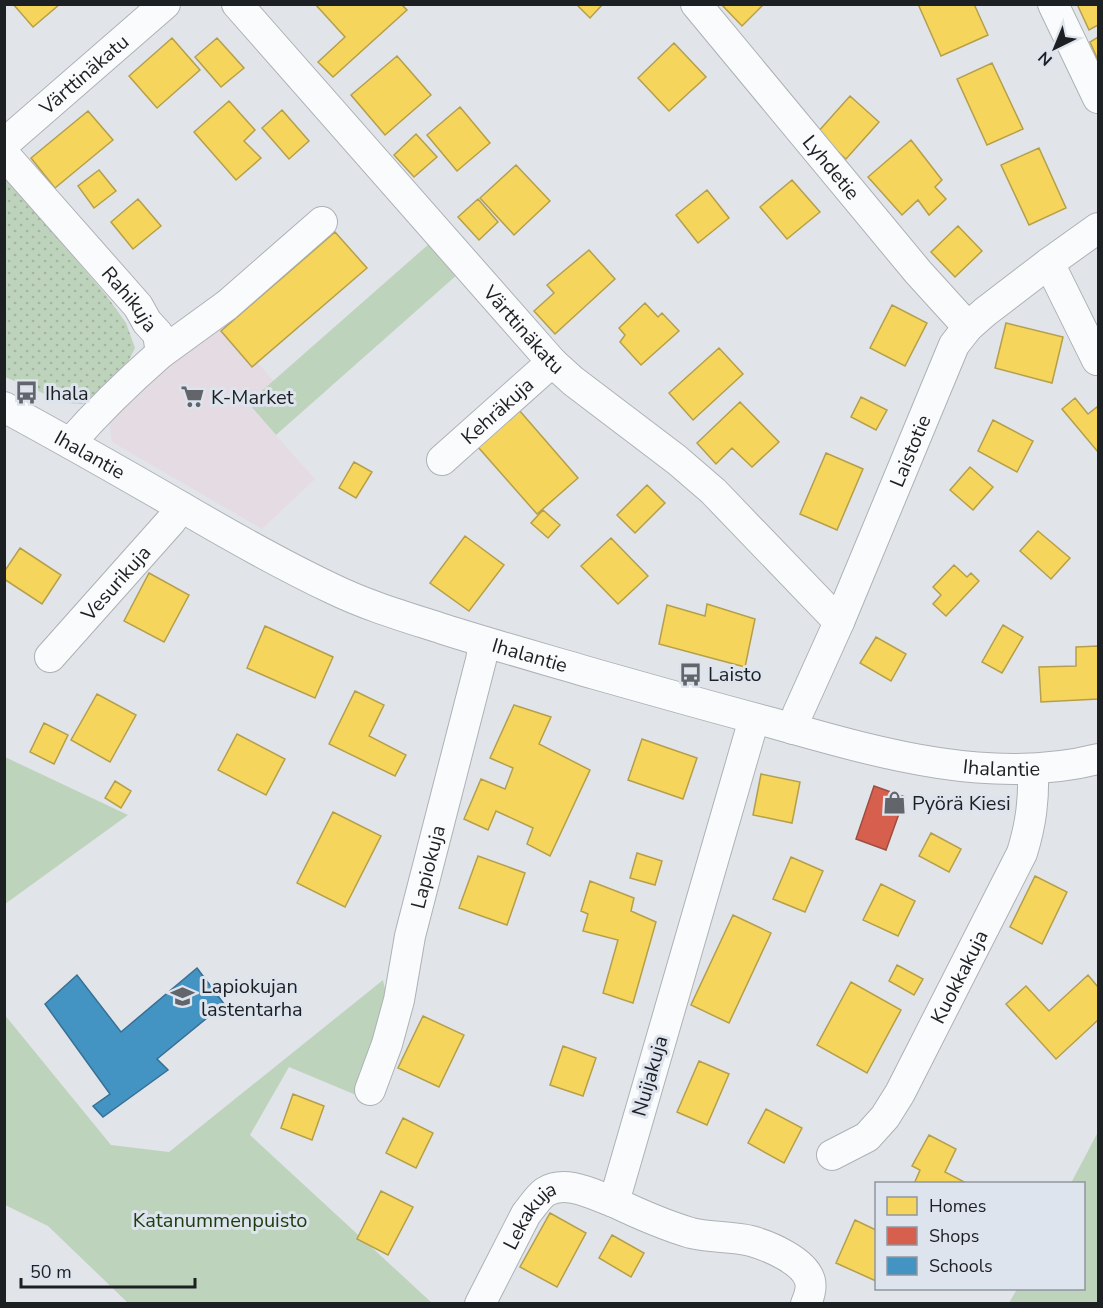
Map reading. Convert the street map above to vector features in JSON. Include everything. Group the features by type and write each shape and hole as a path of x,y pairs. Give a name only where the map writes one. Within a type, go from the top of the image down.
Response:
{"street":[{"name":"Värttinäkatu","path":"4,144 165,4"},
{"name":"Värttinäkatu","path":"237,4 552,362 713,491 839,622"},
{"name":"Lyhdetie","path":"696,4 918,272 968,327"},
{"path":"1053,4 1098,98"},
{"name":"Rahikuja","path":"4,154 138,306 147,322 158,334 161,353 141,370 70,443"},
{"path":"161,353 226,305 322,222"},
{"name":"Laistotie","path":"793,729 954,345 968,327 985,312 1098,228"},
{"path":"1049,263 1097,360"},
{"name":"Kehräkuja","path":"442,460 552,362"},
{"name":"Ihalantie","path":"4,407 236,539 335,590 387,612 754,719 914,759 967,766 1033,769 1098,759"},
{"name":"Vesurikuja","path":"50,657 181,507"},
{"name":"Lapiokuja","path":"370,1090 387,1044 399,1000 410,936 484,642"},
{"name":"Nuijakuja","path":"614,1202 754,719"},
{"name":"Kuokkakuja","path":"832,1155 867,1137 885,1118 900,1093 1022,853 1033,809 1033,769"},
{"name":"Lekakuja","path":"480,1304 526,1214 546,1192 559,1187 573,1188 614,1202"},
{"path":"614,1202 661,1223 694,1234 749,1241 774,1249 803,1269 810,1280 811,1290 806,1304"}],"shaded area":[{"path":"213,313 274,381 248,404 315,479 262,529 112,442 109,421"}],"green space":[{"path":"4,175 106,295 126,323 135,348 128,362 108,389 83,404 66,403 5,377"},
{"path":"430,243 458,274 276,435 248,403"},
{"path":"5,757 128,815 5,904"},
{"name":"Katanummenpuisto","path":"383,980 386,994 356,1095 289,1067 250,1135 432,1303 128,1303 48,1226 5,1205 4,1014 111,1145 169,1152"},
{"path":"1098,1132 1098,1303 1009,1303 1016,1290 1085,1290 1085,1182 1072,1182"}],"building: Homes":[{"path":"13,4 60,4 33,27"},
{"path":"315,4 401,4 407,10 333,77 318,62 345,37"},
{"path":"576,4 603,4 590,18"},
{"path":"723,4 764,4 742,26"},
{"path":"918,4 974,4 988,35 941,56"},
{"path":"1077,4 1098,4 1098,25 1089,30"},
{"path":"1098,37 1098,60 1090,42"},
{"path":"172,38 200,70 157,108 129,76"},
{"path":"217,38 244,68 221,87 195,57"},
{"path":"674,43 706,77 669,111 638,78"},
{"path":"397,56 431,95 385,135 351,95"},
{"path":"992,63 1023,129 987,145 957,79"},
{"path":"850,96 879,122 846,159 817,133"},
{"path":"229,101 255,130 244,141 261,158 236,180 194,132"},
{"path":"460,107 490,143 457,171 427,135"},
{"path":"282,110 309,141 289,159 262,128"},
{"path":"88,111 113,140 55,188 31,158"},
{"path":"416,134 437,157 414,177 394,155"},
{"path":"911,140 942,180 935,187 946,199 929,215 918,200 902,215 868,177"},
{"path":"1039,148 1066,208 1029,225 1001,165"},
{"path":"516,165 550,201 514,235 480,198"},
{"path":"99,170 116,191 94,208 78,186"},
{"path":"792,180 820,212 787,239 760,207"},
{"path":"707,190 729,218 698,243 676,215"},
{"path":"138,199 161,226 133,249 111,222"},
{"path":"478,199 498,222 479,240 458,217"},
{"path":"958,226 982,251 955,277 931,252"},
{"path":"335,232 367,268 252,367 221,331"},
{"path":"589,250 615,279 555,334 534,311 554,293 547,285"},
{"path":"645,303 658,317 662,313 679,331 641,365 620,342 625,335 619,328"},
{"path":"892,305 927,323 905,366 870,348"},
{"path":"1006,323 1063,337 1052,383 995,368"},
{"path":"719,348 743,374 693,420 669,393"},
{"path":"861,397 887,410 876,430 851,417"},
{"path":"1075,398 1088,414 1097,407 1098,409 1098,452 1062,409"},
{"path":"740,402 779,442 752,467 732,448 716,464 697,443"},
{"path":"519,410 578,478 537,514 478,447"},
{"path":"993,420 1033,441 1017,472 978,451"},
{"path":"826,453 863,469 837,530 800,514"},
{"path":"354,462 372,472 356,498 339,488"},
{"path":"970,467 993,487 973,510 950,490"},
{"path":"647,485 665,503 635,533 617,515"},
{"path":"543,510 560,525 548,538 531,523"},
{"path":"1038,531 1070,558 1051,579 1020,551"},
{"path":"465,536 504,565 469,611 430,583"},
{"path":"611,538 648,576 618,604 581,566"},
{"path":"20,548 61,575 42,604 4,579 4,572"},
{"path":"954,565 967,577 971,573 979,581 946,616 933,604 941,595 933,587"},
{"path":"149,573 189,595 164,642 124,621"},
{"path":"707,604 755,619 745,667 659,644 667,605 705,616"},
{"path":"1003,625 1023,637 1002,673 982,662"},
{"path":"265,626 333,657 315,698 247,668"},
{"path":"876,637 906,654 891,681 860,663"},
{"path":"1098,646 1098,699 1041,702 1039,667 1076,666 1076,647"},
{"path":"355,691 384,705 369,736 406,755 395,776 329,744"},
{"path":"97,694 136,715 110,762 71,740"},
{"path":"514,705 551,717 539,744 590,770 550,856 527,844 533,828 496,811 488,830 464,819 481,779 505,789 513,768 490,758"},
{"path":"44,723 68,735 54,764 30,752"},
{"path":"237,734 285,759 266,795 218,770"},
{"path":"642,739 697,758 683,799 628,780"},
{"path":"761,774 800,782 792,823 753,815"},
{"path":"115,781 131,791 121,808 105,798"},
{"path":"333,812 381,836 345,907 297,883"},
{"path":"931,833 961,849 949,872 919,856"},
{"path":"637,853 662,861 655,885 630,878"},
{"path":"478,856 525,873 507,925 459,908"},
{"path":"791,857 823,871 805,912 773,899"},
{"path":"1035,876 1067,892 1042,944 1010,927"},
{"path":"590,881 634,898 631,911 656,922 633,1003 603,993 618,940 583,931 588,914 581,911"},
{"path":"881,884 915,901 898,936 863,920"},
{"path":"733,915 771,933 729,1023 691,1005"},
{"path":"897,965 923,979 914,995 889,981"},
{"path":"1088,975 1098,987 1098,1020 1056,1059 1006,1004 1026,986 1049,1011"},
{"path":"851,982 901,1010 867,1073 817,1045"},
{"path":"423,1016 464,1035 439,1087 398,1068"},
{"path":"563,1046 596,1058 583,1096 550,1085"},
{"path":"699,1061 729,1074 707,1125 677,1112"},
{"path":"293,1094 324,1106 312,1140 281,1128"},
{"path":"766,1109 802,1128 784,1163 748,1143"},
{"path":"403,1118 433,1133 416,1168 386,1153"},
{"path":"929,1135 956,1149 945,1172 964,1182 915,1182 920,1170 912,1166"},
{"path":"381,1191 413,1207 388,1255 357,1239"},
{"path":"550,1213 586,1233 557,1287 520,1267"},
{"path":"855,1220 875,1230 875,1281 836,1263"},
{"path":"612,1235 644,1253 631,1277 599,1258"}],"building: Shops":[{"path":"874,786 905,797 886,850 856,839"}],"building: Schools":[{"path":"197,968 224,1004 157,1059 168,1070 103,1117 93,1106 110,1094 45,1004 77,975 121,1032"}],"place":[{"name":"Ihala","path":"27,393"},
{"name":"K-Market","path":"193,397"},
{"name":"Laisto","path":"690,674"},
{"name":"Pyörä Kiesi","path":"894,803"},
{"name":"Lapiokujan lastentarha","path":"183,997"}]}
